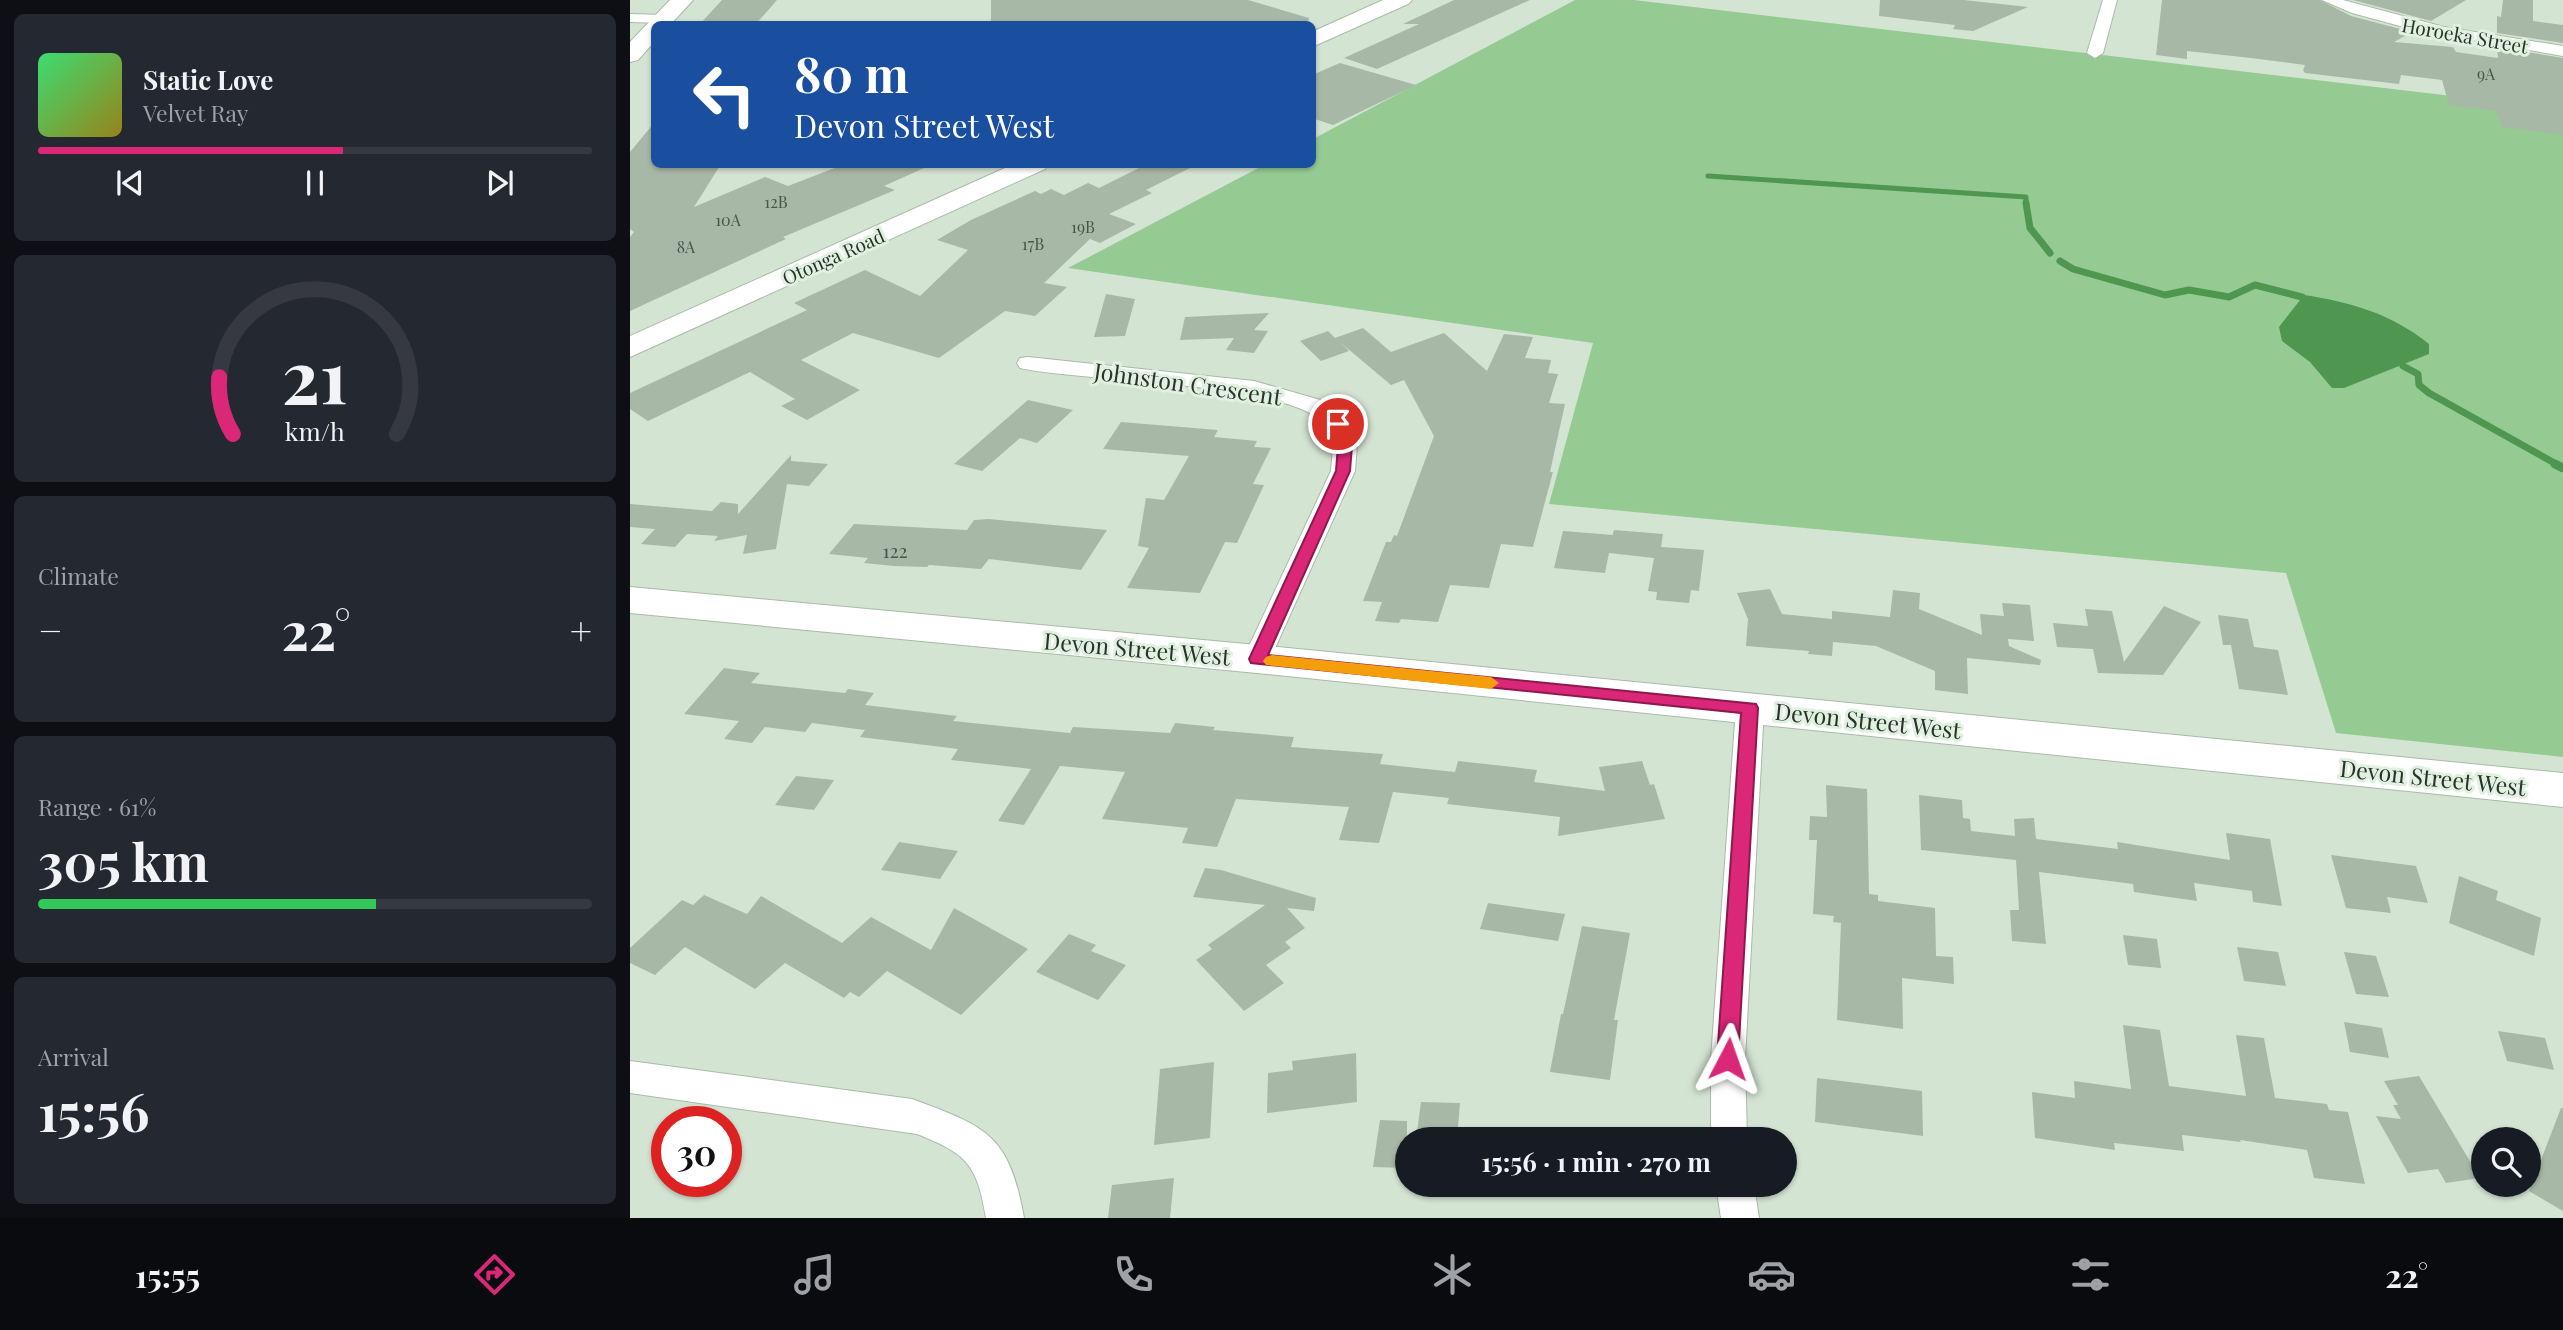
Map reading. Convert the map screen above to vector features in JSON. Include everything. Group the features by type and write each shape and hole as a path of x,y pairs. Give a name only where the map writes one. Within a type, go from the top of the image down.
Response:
{"main road":[{"path":"662,21 682,0"},
{"path":"1316,38 1401,0"},
{"path":"630,55 651,33"},
{"name":"Otonga Road","path":"630,348 1027,168"},
{"name":"Devon Street West","path":"630,600 1257,659 2563,790"}],"street":[{"path":"2095,53 2110,0"},
{"name":"Horoeka Street","path":"2329,0 2405,25 2471,38 2563,51"},
{"path":"630,18 651,22"},
{"name":"Johnston Crescent","path":"1028,363 1254,388 1316,406 1338,424 1345,445 1343,471 1257,659"},
{"path":"1729,1127 1728,1059 1750,708"},
{"path":"630,1077 912,1116 947,1129 982,1151 1001,1193 1005,1218"},
{"path":"1737,1197 1740,1218"}],"shaded area":[{"path":"1575,0 1634,0 2563,109 2563,757 2336,733 2286,573 1549,504 1593,343 1068,268 1258,168 1316,168 1316,137"},
{"path":"2304,295 2338,301 2386,317 2429,344 2429,354 2344,388 2332,388 2310,362 2282,341 2279,327"}],"building":[{"path":"722,0 777,0 759,21 703,21"},
{"path":"991,0 1248,0 1309,18 1308,21 991,21"},
{"path":"1454,0 1530,0 1377,69 1344,58 1419,24 1403,24"},
{"path":"1880,0 1964,0 2028,7 1973,31 1953,29 1955,25 1879,16"},
{"path":"2162,0 2320,0 2351,16 2412,32 2394,42 2453,47 2456,52 2498,58 2497,47 2563,58 2563,135 2502,127 2496,111 2449,105 2442,80 2401,75 2399,84 2305,73 2305,65 2251,58 2187,51 2187,59 2156,55"},
{"path":"2353,0 2466,0 2431,21"},
{"path":"2503,0 2533,0 2533,21 2563,25 2563,43 2497,33 2497,16 2501,17"},
{"path":"1340,63 1416,85 1333,125 1316,119 1316,73"},
{"path":"651,127 651,168 718,168 694,207 765,177 788,186 835,168 924,168 884,186 895,190 783,237 786,239 630,311 630,237 634,232 630,229 630,152"},
{"path":"1139,168 1190,168 1146,190 1152,193 1109,214 1136,224 1100,243 1090,239 1044,283 1067,287 1035,316 1005,311 939,358 853,333 801,360 860,390 807,420 781,406 795,399 750,372 648,421 630,409 630,393 807,310 794,303 865,270 920,296 968,250 937,240 971,220 1035,191 1041,194 1051,189 1064,195 1088,183 1099,188"},
{"path":"1106,294 1135,299 1125,336 1094,337"},
{"path":"1269,313 1254,330 1268,331 1254,353 1226,350 1234,338 1180,340 1185,317"},
{"path":"1363,328 1391,352 1444,333 1487,371 1504,334 1533,337 1525,358 1551,360 1548,373 1558,374 1549,403 1565,404 1550,472 1553,472 1533,547 1501,544 1489,588 1450,585 1438,622 1401,619 1399,623 1375,621 1382,602 1363,601 1386,542 1391,542 1394,535 1397,536 1434,436 1404,380 1391,385 1341,343 1349,351 1321,361 1300,341 1328,331 1335,338"},
{"path":"1028,400 1073,410 1037,443 1020,438 982,471 954,464"},
{"path":"1121,422 1218,430 1214,437 1257,441 1254,447 1271,448 1253,484 1264,485 1237,543 1225,542 1200,593 1127,588 1149,548 1138,546 1146,498 1164,500 1189,456 1103,449"},
{"path":"791,455 791,461 828,464 809,486 787,484 776,549 743,554 747,535 714,541 718,536 687,534 675,547 641,544 655,529 630,527 630,504 712,511 721,502 738,504 738,514"},
{"path":"974,520 1107,530 1081,570 989,559 981,569 929,565 894,566 864,563 868,558 829,554 854,524 967,530"},
{"path":"1614,530 1663,534 1661,547 1704,550 1699,591 1691,590 1689,603 1656,600 1657,592 1648,591 1654,558 1609,553 1605,573 1554,568 1563,531 1613,535"},
{"path":"1770,589 1782,614 1832,619 1832,611 1890,617 1893,590 1920,593 1919,609 1982,635 1980,614 2004,616 2002,603 2030,605 2034,641 2008,639 2009,646 2041,660 2040,665 1967,658 1968,694 1935,690 1935,671 1876,646 1833,642 1832,656 1808,654 1809,651 1746,646 1748,619 1737,593"},
{"path":"2164,606 2201,622 2163,675 2098,673 2093,649 2057,647 2053,623 2088,626 2085,609 2112,611 2124,662"},
{"path":"2218,615 2248,619 2254,647 2278,650 2288,695 2239,689 2231,645 2223,645"},
{"path":"724,668 760,673 751,683 845,693 848,689 874,693 865,705 957,716 953,721 1070,733 1073,727 1170,733 1175,723 1215,727 1213,730 1294,737 1291,747 1383,754 1380,764 1455,772 1458,761 1513,767 1537,770 1534,782 1605,791 1599,767 1642,761 1650,785 1654,784 1665,819 1558,836 1560,817 1447,804 1449,798 1393,792 1379,843 1339,840 1349,807 1236,799 1217,847 1182,843 1188,828 1102,819 1125,772 1060,766 1024,825 998,821 1031,769 951,760 958,749 860,737 865,730 812,723 805,732 765,727 752,743 724,739 739,721 684,714"},
{"path":"796,776 834,780 814,810 775,805"},
{"path":"1826,785 1867,789 1869,894 1878,895 1878,901 1935,908 1936,956 1953,957 1954,984 1902,978 1903,1029 1837,1020 1841,923 1833,922 1834,916 1813,914 1817,840 1809,840 1810,816 1827,817"},
{"path":"1919,795 1962,800 1963,818 1970,819 1971,831 2015,836 2014,819 2034,818 2036,839 2118,849 2117,842 2230,860 2226,833 2270,839 2282,906 2253,902 2252,891 2194,883 2197,901 2134,892 2133,884 2039,872 2046,944 2012,941 2010,910 2019,910 2016,860 1921,850"},
{"path":"899,842 958,851 940,879 881,870"},
{"path":"2331,855 2416,866 2428,903 2387,897 2391,913 2346,908"},
{"path":"1205,868 1221,870 1316,898 1314,911 1287,908 1305,928 1285,942 1291,948 1266,965 1284,983 1244,1011 1196,960 1212,949 1208,945 1265,905 1193,897"},
{"path":"2459,876 2498,891 2496,900 2541,918 2534,956 2449,923"},
{"path":"704,895 747,914 761,896 842,943 871,917 931,950 954,908 1028,949 961,1015 887,971 859,997 850,992 844,998 785,963 755,989 685,947 655,975 630,963 630,948 682,900 693,905"},
{"path":"1488,903 1565,914 1558,941 1480,929"},
{"path":"1582,926 1630,933 1614,1020 1618,1020 1610,1080 1550,1072"},
{"path":"1069,934 1096,945 1091,951 1126,965 1098,1000 1036,972"},
{"path":"2123,935 2157,939 2161,968 2128,965"},
{"path":"2237,947 2278,952 2286,986 2244,981"},
{"path":"2344,952 2376,956 2389,997 2356,994"},
{"path":"2344,1022 2382,1028 2389,1058 2350,1052"},
{"path":"2123,1025 2160,1030 2169,1086 2246,1096 2236,1035 2264,1038 2275,1098 2327,1104 2329,1110 2348,1112 2365,1184 2314,1178 2307,1150 2240,1140 2241,1142 2182,1135 2184,1151 2114,1143 2115,1150 2035,1138 2032,1092 2075,1098 2074,1081 2131,1089"},
{"path":"2498,1031 2545,1038 2554,1070 2507,1061"},
{"path":"1356,1053 1357,1102 1267,1113 1268,1073 1293,1070 1292,1061"},
{"path":"1214,1062 1210,1138 1154,1145 1160,1069"},
{"path":"2419,1076 2471,1163 2471,1179 2446,1183 2438,1169 2408,1173 2376,1116 2401,1119 2393,1105 2398,1105 2384,1081"},
{"path":"1817,1078 1922,1091 1923,1136 1815,1122"},
{"path":"1421,1102 1460,1103 1458,1127 1418,1127"},
{"path":"2563,1108 2563,1211 2539,1197 2541,1160"},
{"path":"1380,1120 1407,1121 1407,1127 1395,1127 1395,1168 1373,1167"},
{"path":"1174,1178 1170,1218 1108,1218 1112,1185"}],"waterway":[{"path":"1708,176 2026,197 2026,203"},
{"path":"2026,203 2030,228 2050,253"},
{"path":"2060,261 2073,269 2165,295 2189,290 2229,297 2255,285 2302,297"},
{"path":"2403,366 2418,374 2419,385 2429,393 2558,465"},
{"path":"2555,464 2563,468"}],"slow traffic":[{"path":"1272,661 1491,683"}],"route":[{"path":"1338,424 1345,445 1343,471 1257,659 1750,708 1728,1059"}]}
